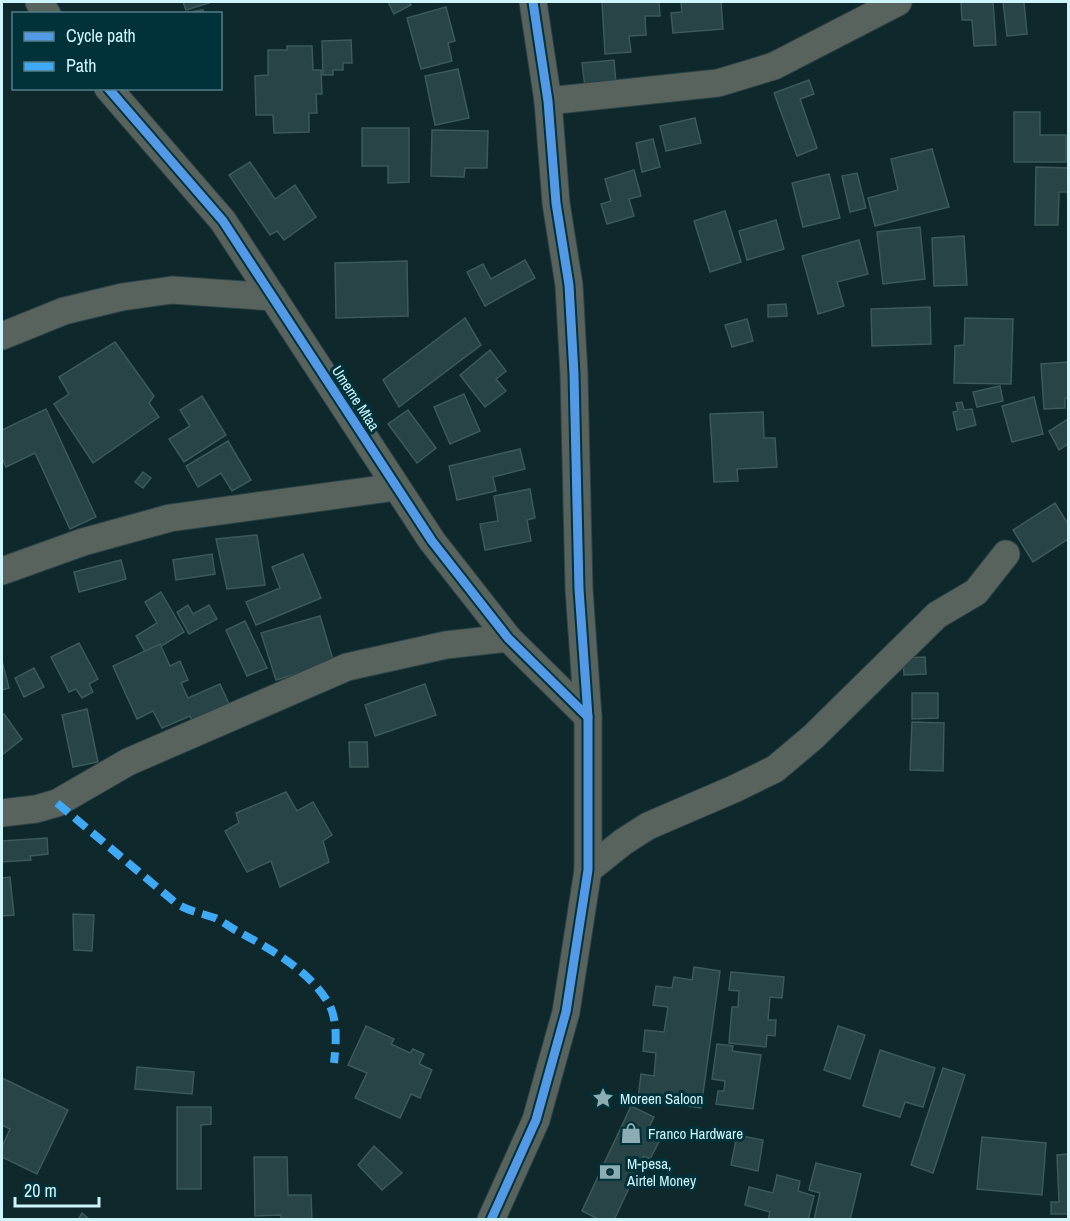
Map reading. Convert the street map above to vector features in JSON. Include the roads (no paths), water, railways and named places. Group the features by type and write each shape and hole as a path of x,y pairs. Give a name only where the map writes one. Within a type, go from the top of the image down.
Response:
{"street":[{"path":"491,1220 536,1120 566,1012 588,870 588,717 579,589 574,375 569,285 556,203 548,101 533,2"},
{"path":"548,101 718,83 774,66 898,2"},
{"name":"Umeme Mtaa","path":"110,90 223,221 432,541 508,638 588,717"},
{"path":"2,336 64,311 122,297 172,290 273,297"},
{"path":"2,571 83,542 170,519 396,487"},
{"path":"588,870 623,842 648,826 724,794 775,769 813,736 937,615 976,592 1006,554"},
{"path":"2,813 36,809 57,803 129,762 347,667 446,645 508,638"}],"place":[{"name":"Moreen Saloon","path":"603,1098"},
{"name":"Franco Hardware","path":"631,1133"},
{"name":"M-pesa, Airtel Money","path":"610,1172"}]}
